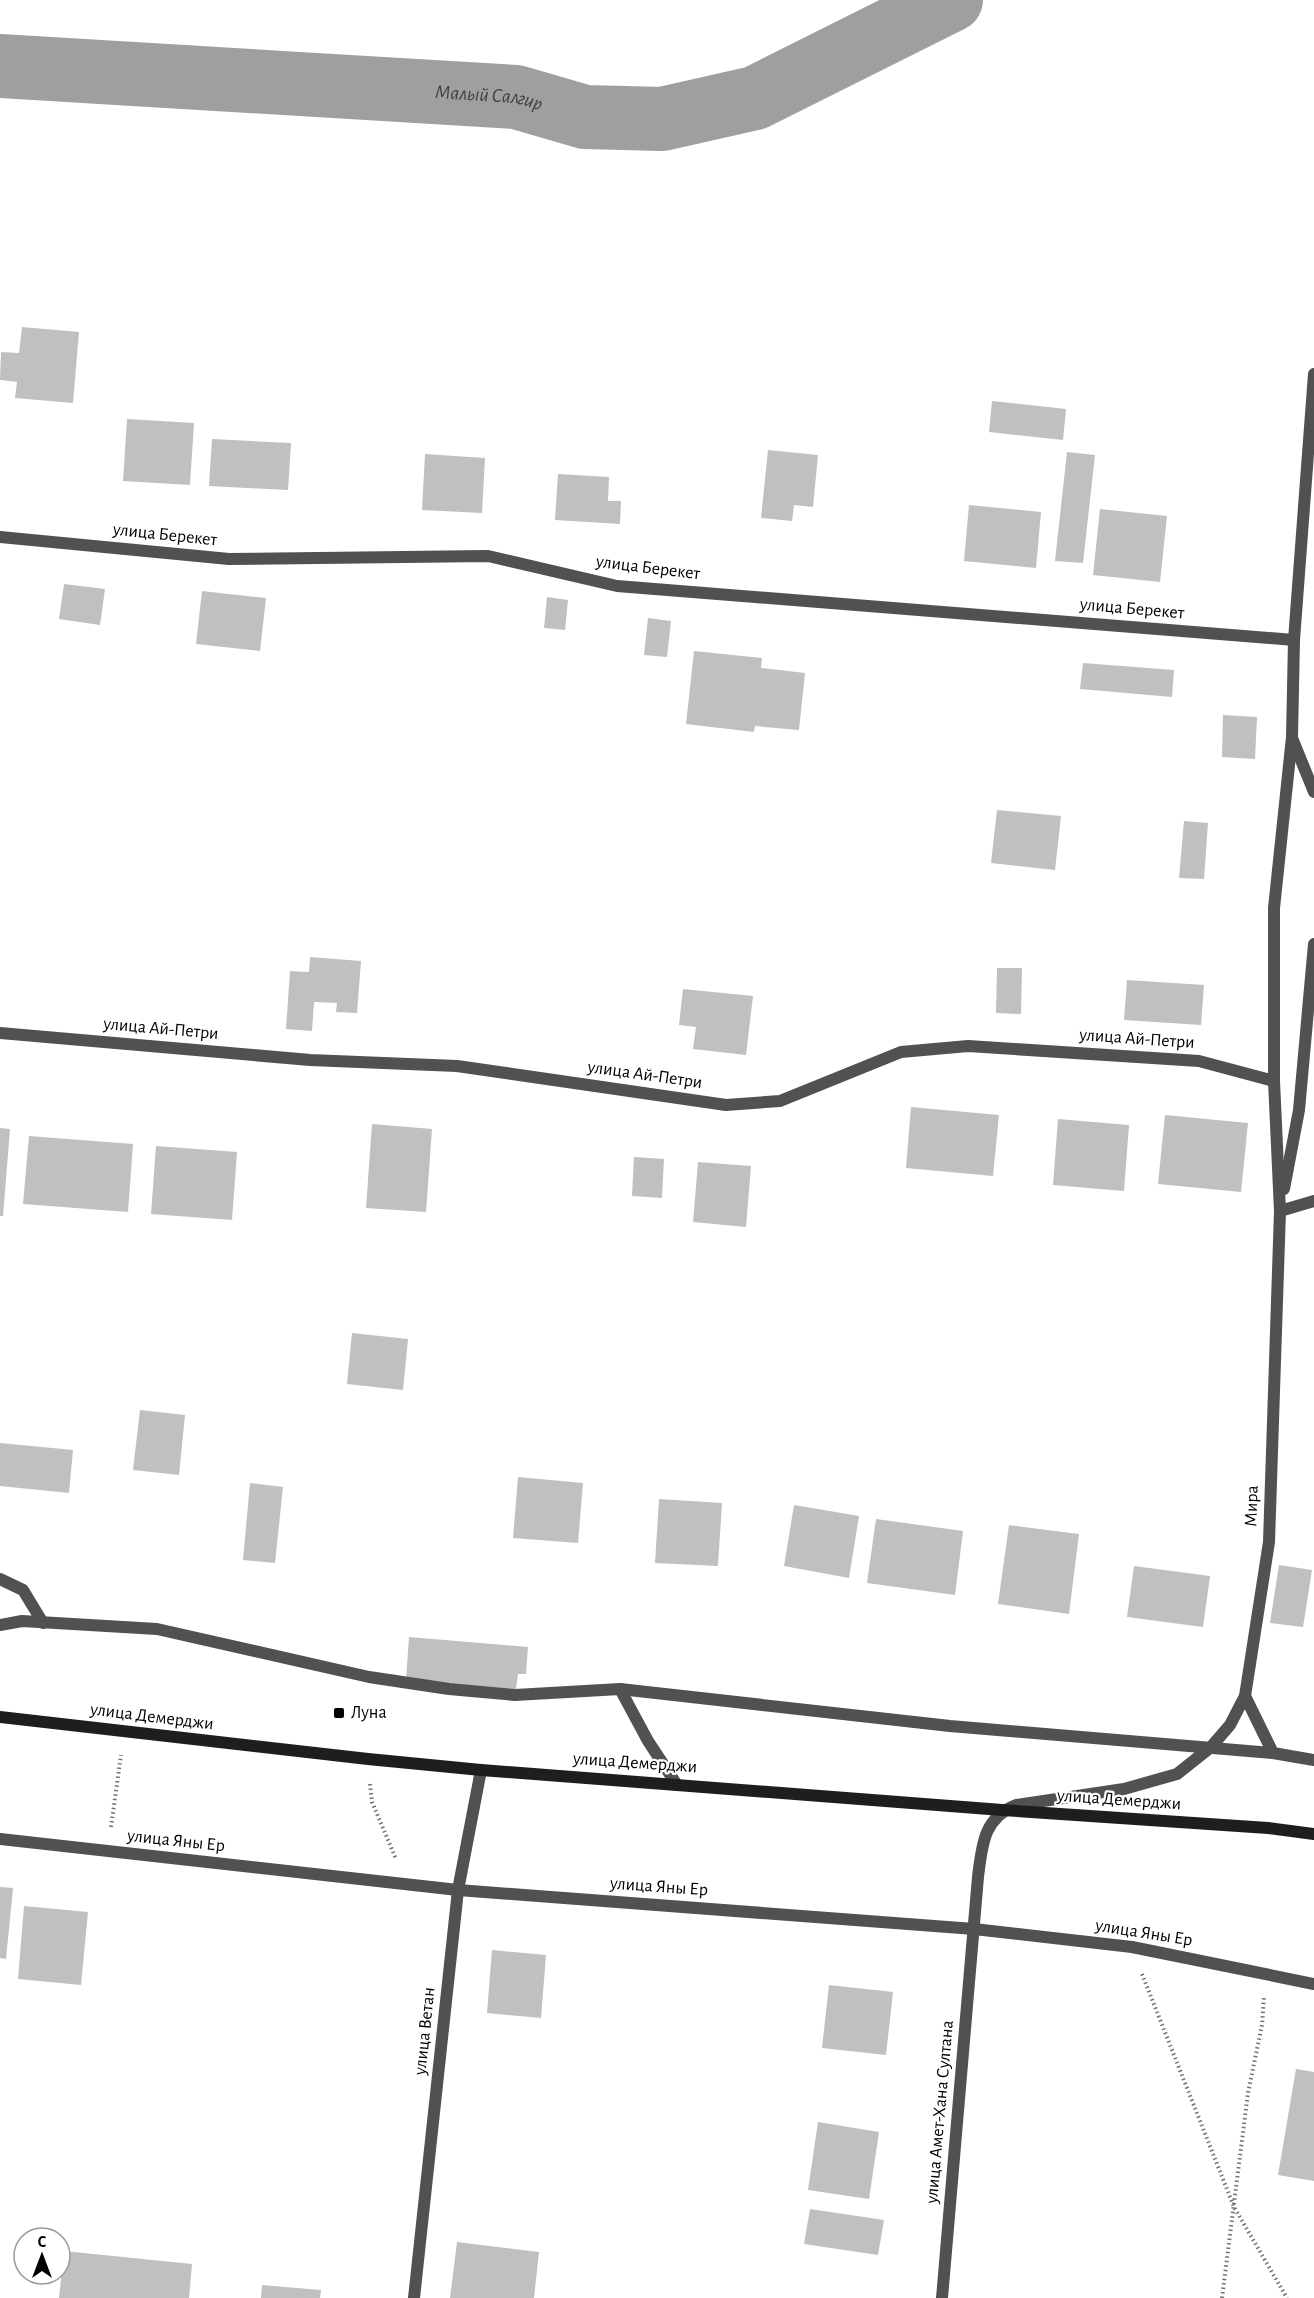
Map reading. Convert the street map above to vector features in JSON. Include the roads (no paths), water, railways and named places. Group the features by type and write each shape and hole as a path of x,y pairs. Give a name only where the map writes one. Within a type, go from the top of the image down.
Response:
{"main road":[{"name":"улица Демерджи","path":"0,1717 368,1760 1002,1810 1268,1828 1314,1834"}],"street":[{"path":"1280,1211 1274,1081 1274,908 1292,737 1294,640 1314,374"},
{"name":"улица Берекет","path":"0,537 229,559 488,556 616,586 1294,640"},
{"path":"1292,737 1314,792"},
{"path":"1280,1211 1299,1110 1314,944"},
{"name":"улица Ай-Петри","path":"0,1033 310,1060 457,1066 726,1105 780,1101 901,1052 968,1046 1198,1061 1274,1081"},
{"path":"1280,1211 1314,1201"},
{"name":"Мира","path":"1002,1810 1016,1804 1124,1789 1177,1774 1211,1748 1230,1725 1245,1696 1269,1542 1280,1211"},
{"path":"0,1579 23,1590 43,1623"},
{"path":"0,1625 22,1621 157,1629 369,1677 449,1689 515,1695 620,1689 950,1726 1273,1753 1314,1760"},
{"path":"620,1689 648,1742 677,1785"},
{"path":"1245,1696 1273,1753"},
{"name":"улица Ветан","path":"414,2298 458,1890 481,1770"},
{"name":"улица Амет-Хана Султана","path":"942,2298 983,1839 1002,1810"},
{"name":"улица Яны Ер","path":"0,1839 458,1890 974,1929 1132,1947 1314,1984"}],"waterway":[{"name":"Малый Салгир","path":"0,66 516,97 585,117 662,119 755,98 951,0"}],"place":[{"name":"Луна","path":"339,1713"}]}
